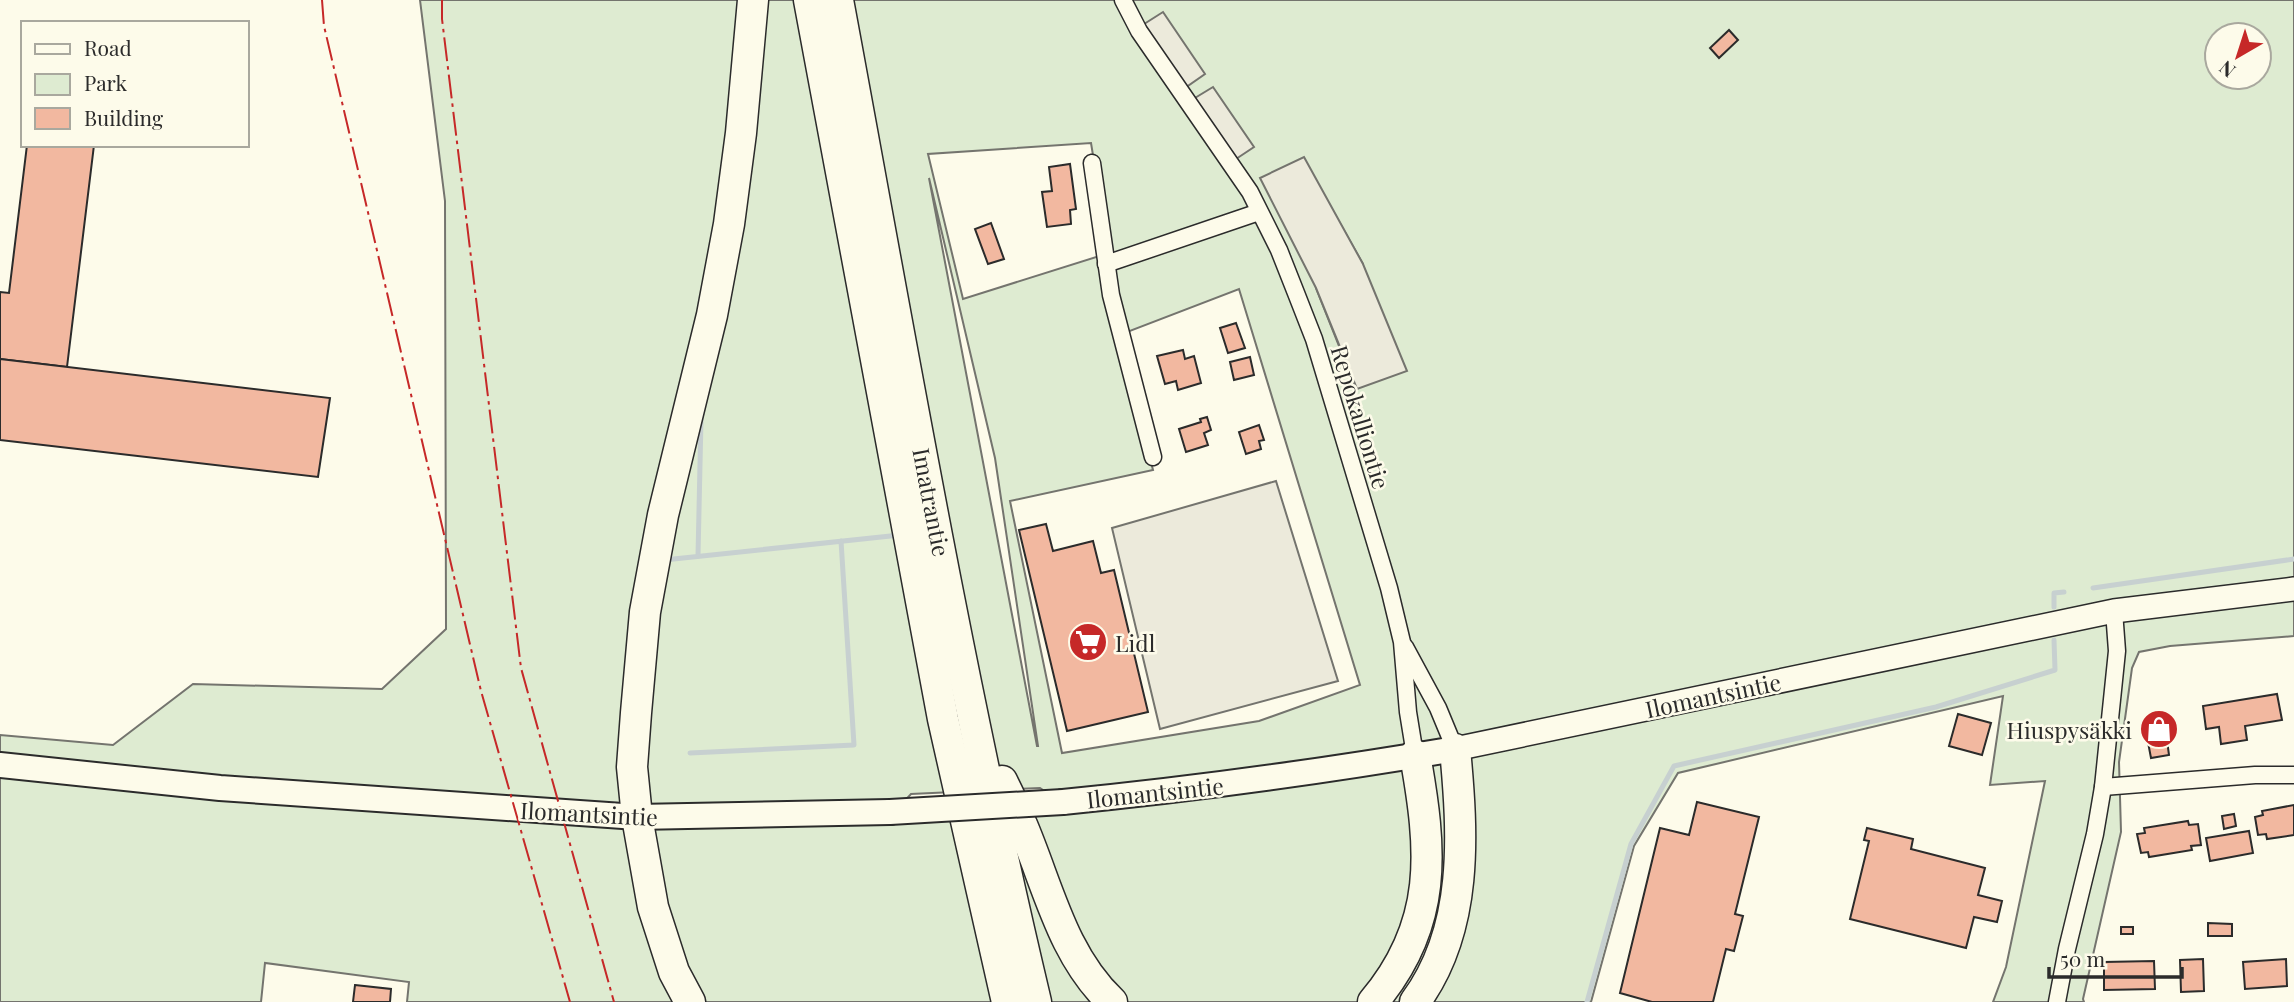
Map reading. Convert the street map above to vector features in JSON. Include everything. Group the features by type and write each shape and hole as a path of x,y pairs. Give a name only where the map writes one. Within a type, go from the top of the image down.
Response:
{"highway":[{"path":"690,1002 674,972 653,907 637,817 632,767 645,612 663,516 712,315 729,223 753,0"},
{"name":"Imatrantie","path":"809,0 943,719 1007,1002"},
{"name":"Imatrantie","path":"838,0 971,713 1036,1002"},
{"path":"971,713 1022,824 1070,948 1086,973 1112,1002"},
{"path":"1415,1002 1441,952 1452,922 1460,873 1461,810 1455,749"},
{"path":"1373,1002 1390,982 1405,957 1423,905 1428,875 1426,815 1415,755"}],"main road":[{"name":"Ilomantsintie","path":"0,765 220,788 637,817 890,812 1063,802 1196,789 1455,749 2114,611 2294,589"}],"street":[{"name":"Repokalliontie","path":"1123,0 1139,31 1250,192 1279,250 1314,339 1390,588 1402,642 1415,755"},
{"path":"1092,163 1111,295 1153,457"},
{"path":"1106,264 1259,212"},
{"path":"2057,1002 2095,834 2103,786 2117,651 2114,611"},
{"name":"Repokalliontie","path":"1402,642 1438,708 1455,749"},
{"path":"2103,786 2255,775 2294,775"}],"green space":[{"path":"420,0 2294,0 2294,636 2170,646 2139,652 2132,668 2119,762 2121,832 2084,1002 1993,1002 2006,967 2045,781 1990,785 2003,696 1678,773 1634,846 1591,1002 1377,1002 1409,957 1421,762 1346,762 1046,792 1040,788 911,794 899,807 631,810 678,1002 407,1002 409,982 265,963 261,1002 0,1002 0,735 113,745 193,684 382,689 446,629 445,201","holes":["1091,143 1109,253 963,299 928,154","1303,158 1363,264 1356,389 1316,288","929,178 995,458 1037,746","1239,289 1360,685 1259,721 1062,753 1010,501 1153,470 1119,335"]},
{"path":"1412,764 1415,905 1364,1002 1120,1002 1109,991 1023,816"},
{"path":"1012,818 1106,1002 697,1002 681,970 645,827"}],"shaded area":[{"path":"1163,12 1205,74 1182,90 1141,26"},
{"path":"1213,87 1254,147 1233,161 1190,101"},
{"path":"1304,157 1363,264 1407,371 1357,389 1316,288 1260,178"},
{"path":"1276,481 1338,681 1160,729 1112,528"}],"building":[{"path":"1729,30 1738,40 1719,58 1710,48"},
{"path":"27,147 94,147 67,367 0,359 0,292 9,293"},
{"path":"1070,164 1076,209 1070,210 1071,224 1047,227 1042,192 1052,191 1049,167"},
{"path":"991,223 1004,259 988,264 975,229"},
{"path":"1236,323 1245,348 1228,353 1220,328"},
{"path":"1183,350 1185,359 1194,356 1201,383 1178,390 1176,381 1165,384 1157,356"},
{"path":"1250,357 1254,375 1234,380 1230,362"},
{"path":"0,359 330,398 318,477 0,440"},
{"path":"1207,417 1211,430 1204,433 1208,445 1186,452 1179,429 1201,422 1200,419"},
{"path":"1259,425 1264,440 1259,441 1261,449 1246,454 1239,432"},
{"name":"Lidl","path":"1046,524 1053,551 1093,541 1101,573 1114,570 1148,712 1067,731 1019,530"},
{"path":"2277,694 2282,720 2245,726 2247,740 2221,744 2219,727 2206,729 2203,706"},
{"path":"1958,714 1991,723 1982,755 1949,746"},
{"path":"2166,733 2169,755 2151,758 2147,737"},
{"path":"1697,802 1759,817 1735,914 1743,916 1734,951 1726,949 1713,1002 1652,1002 1620,993 1660,828 1689,835"},
{"path":"2294,805 2294,835 2267,839 2266,834 2258,835 2255,817 2263,815 2262,811"},
{"path":"2234,814 2236,826 2224,829 2222,816"},
{"path":"2188,821 2189,825 2198,824 2201,845 2191,846 2192,850 2149,857 2148,852 2141,853 2137,834 2145,833 2144,828"},
{"path":"1867,828 1913,839 1911,849 1985,868 1978,895 2002,901 1997,922 1974,917 1966,948 1850,919 1869,841 1864,840"},
{"path":"2249,831 2253,853 2210,861 2206,838"},
{"path":"2208,923 2232,924 2232,936 2208,936"},
{"path":"2121,927 2133,927 2133,934 2121,934"},
{"path":"2203,959 2204,991 2181,992 2180,960"},
{"path":"2286,959 2287,986 2245,989 2243,962"},
{"path":"2154,961 2155,989 2104,990 2104,962"},
{"path":"355,985 391,989 390,1002 353,1002"}],"waterway":[{"path":"698,556 701,419"},
{"path":"664,560 900,535"},
{"path":"690,753 854,745 841,541"},
{"path":"2093,588 2294,559"},
{"path":"2054,607 2054,593 2064,592"},
{"path":"1587,1002 1631,844 1674,766 1936,707 2055,670 2054,640"}],"power":[{"path":"322,0 324,26 481,691 570,1002"},
{"path":"442,0 442,19 521,668 614,1002"}],"place":[{"name":"Lidl","path":"1088,642"},
{"name":"Hiuspysäkki","path":"2159,729"}]}
